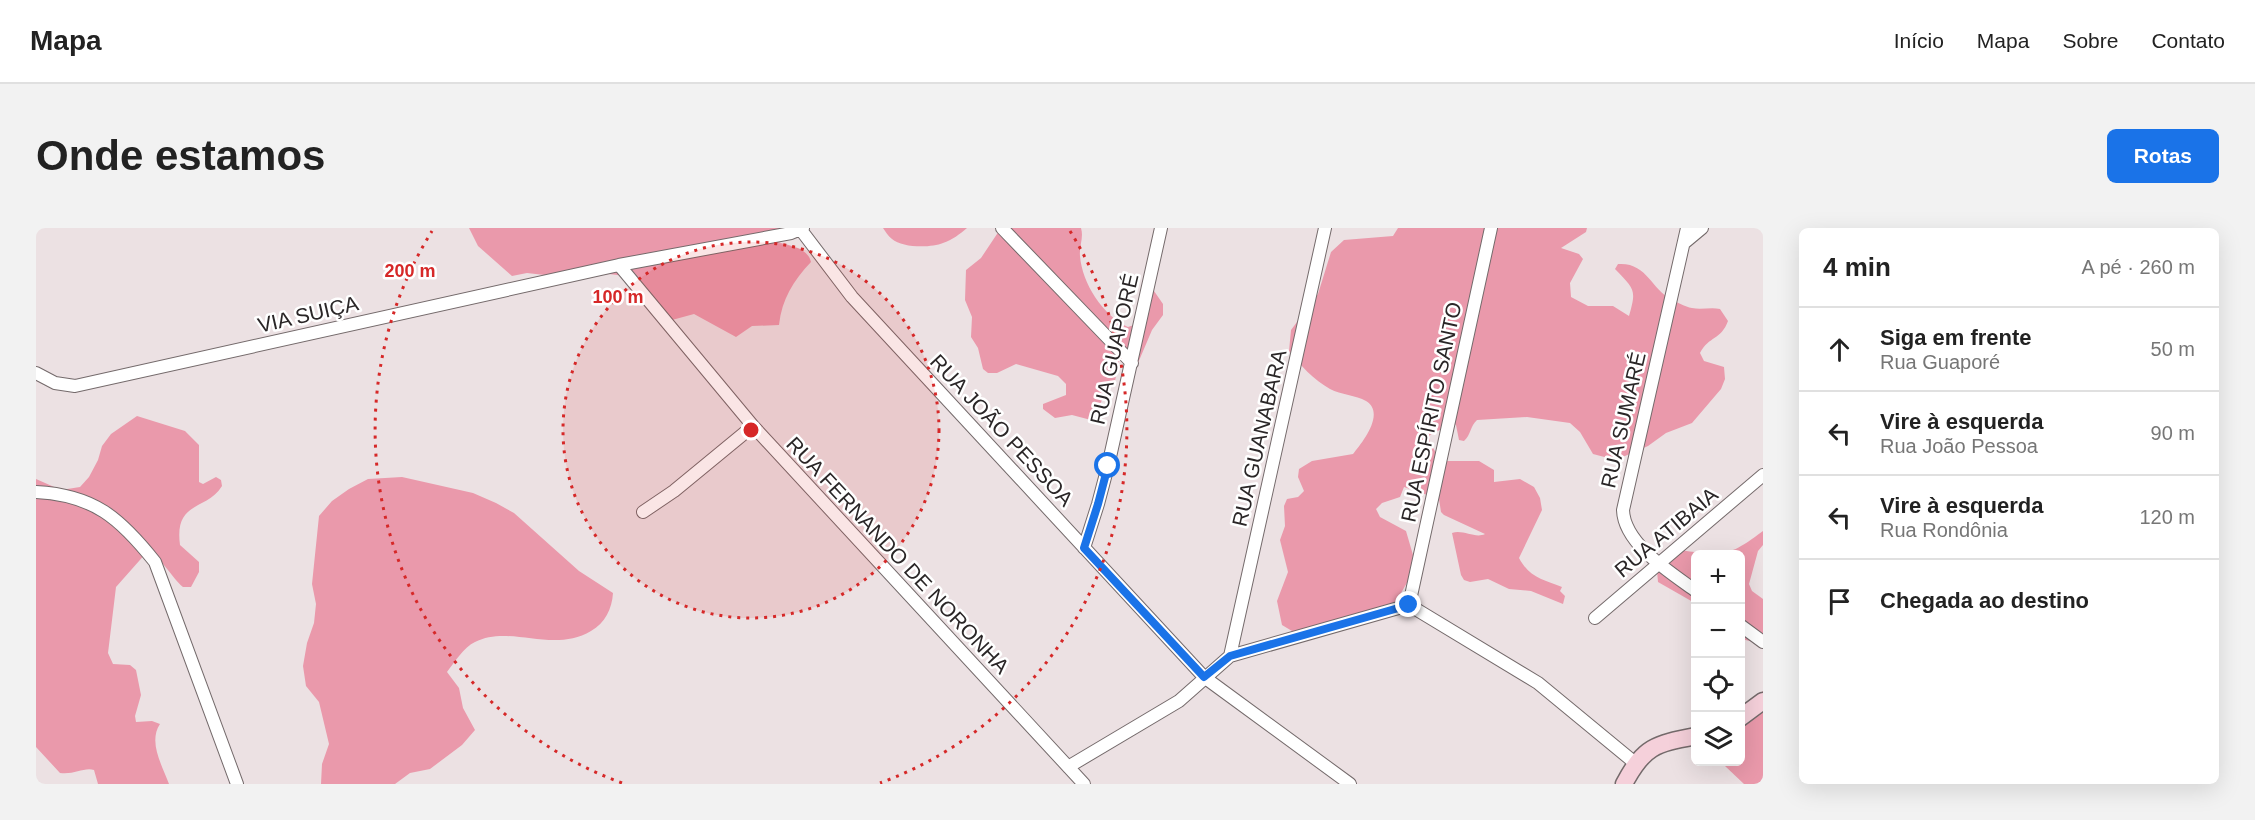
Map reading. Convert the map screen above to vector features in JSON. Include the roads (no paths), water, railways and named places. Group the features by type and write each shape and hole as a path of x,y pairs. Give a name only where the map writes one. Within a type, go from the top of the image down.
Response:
{"main road":[{"path":"1745,714 1763,700"},
{"path":"1624,784 1635,763 1654,747 1691,737"}],"street":[{"path":"1002,228 1132,363"},
{"name":"RUA GUAPORÉ","path":"1084,548 1098,504 1132,363 1161,228"},
{"name":"RUA GUANABARA","path":"1230,656 1325,228"},
{"name":"RUA ESPÍRITO SANTO","path":"1409,605 1491,228"},
{"name":"RUA SUMARÉ","path":"1687,228 1623,510 1628,532 1659,564 1691,588"},
{"path":"1684,243 1702,228"},
{"name":"VIA SUIÇA","path":"36,373 55,383 75,386 619,265 802,229"},
{"name":"RUA JOÃO PESSOA","path":"802,229 852,297 1204,677 1350,784"},
{"name":"RUA FERNANDO DE NORONHA","path":"619,265 753,426 1084,784"},
{"path":"643,512 674,491 753,426"},
{"name":"RUA ATIBAIA","path":"1595,618 1763,476"},
{"path":"36,492 57,493 79,499 101,510 131,532 155,562 237,784"},
{"path":"1068,767 1179,701 1230,656 1409,605 1538,683 1635,763"},
{"path":"1745,629 1763,642"}]}
